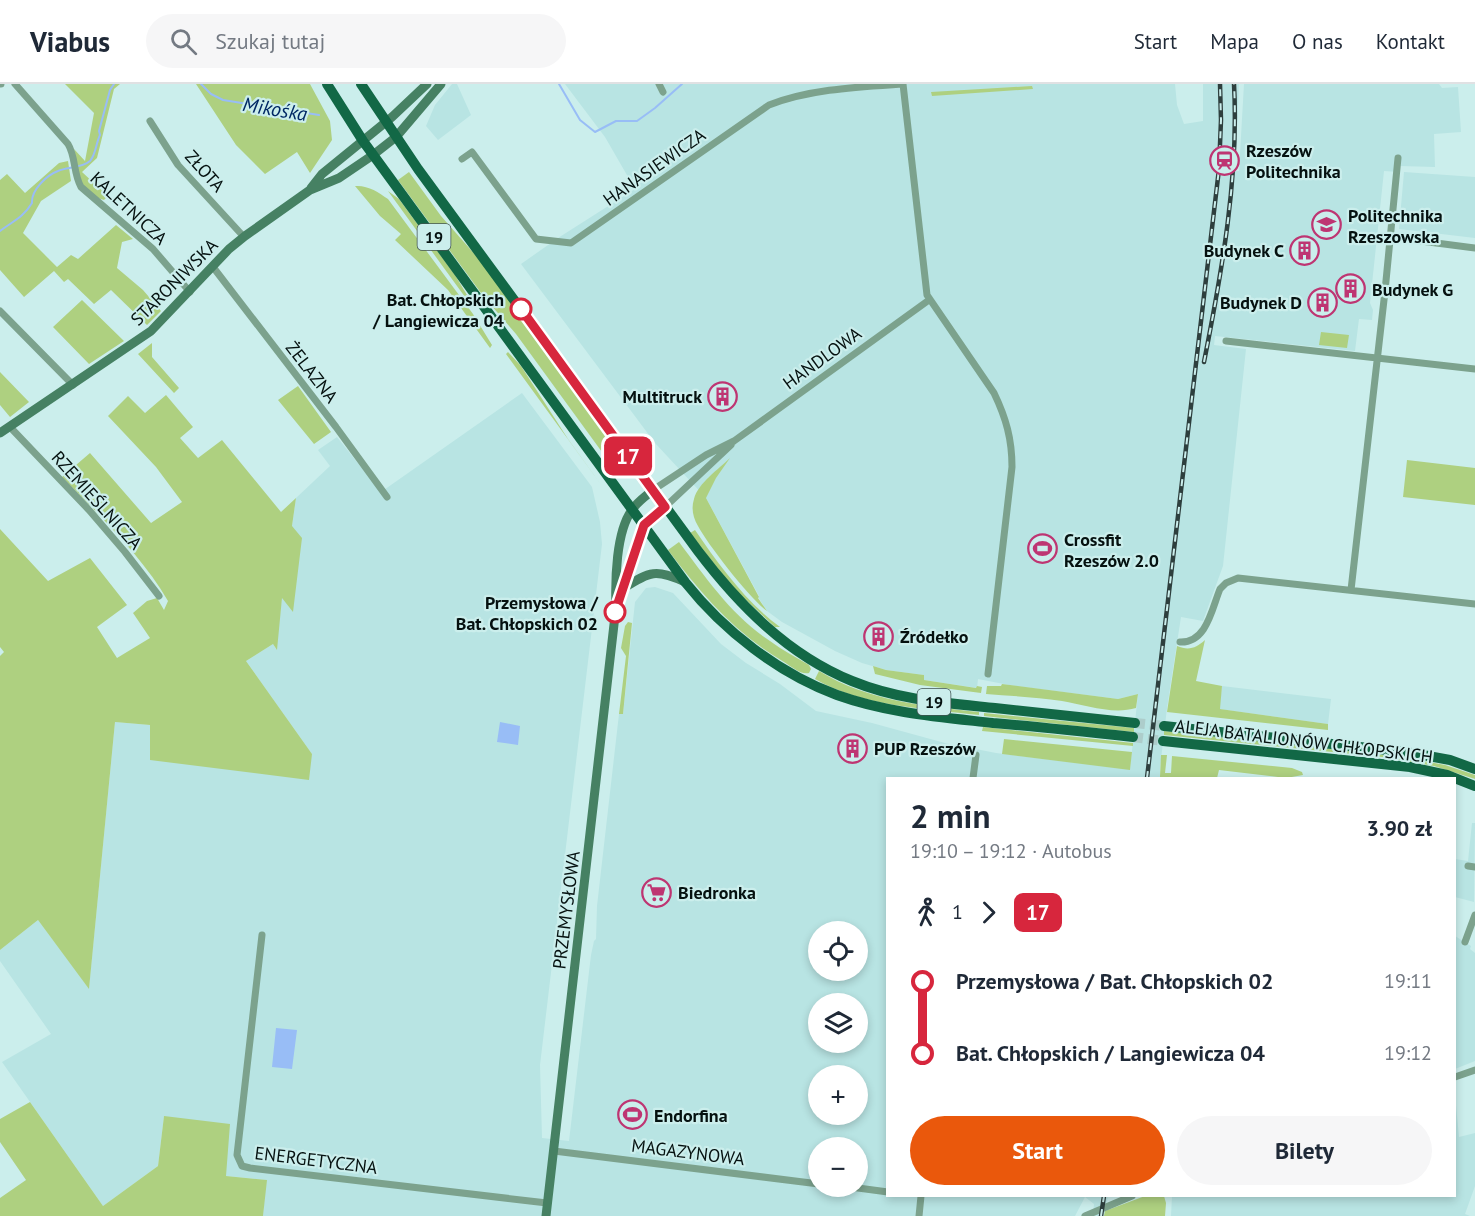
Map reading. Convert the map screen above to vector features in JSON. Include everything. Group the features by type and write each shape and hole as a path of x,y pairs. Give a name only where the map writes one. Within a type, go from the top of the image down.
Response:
{"main road":[{"name":"19","path":"327,84 363,141 685,582 707,608 753,648 792,674 834,694 875,706 918,714 1133,737"},
{"name":"19","path":"361,84 396,137 665,507 710,567 755,618 794,648 840,676 882,692 936,702 1135,723"},
{"name":"ALEJA BATALIONÓW CHŁOPSKICH","path":"1164,726 1406,752 1450,760 1475,769"},
{"name":"ALEJA BATALIONÓW CHŁOPSKICH","path":"1162,741 1410,767 1452,777"},
{"name":"ALEJA BATALIONÓW CHŁOPSKICH","path":"1456,779 1475,786"}],"street":[{"name":"KALETNICZA","path":"15,84 68,144 73,154 76,178 84,191 153,249 190,292"},
{"name":"STARONIWSKA","path":"310,190 322,174 386,122 427,84"},
{"name":"STARONIWSKA","path":"0,432 146,336 244,237 310,190 339,178 374,155 396,137 441,84"},
{"path":"659,84 663,92"},
{"path":"903,84 929,300 994,393 1011,438 1012,466 988,674"},
{"name":"HANASIEWICZA","path":"462,159 472,152 536,238 571,243 769,105 784,99 816,93 903,84"},
{"name":"ZŁOTA","path":"150,121 178,165 244,237"},
{"path":"1351,590 1398,158"},
{"path":"1390,237 1475,248"},
{"name":"ŻELAZNA","path":"213,267 387,497"},
{"name":"HANDLOWA","path":"665,507 734,441 929,300"},
{"path":"0,311 73,385"},
{"path":"1226,341 1475,369"},
{"name":"RZEMIEŚLNICZA","path":"10,426 89,510 159,596"},
{"name":"HANDLOWA","path":"653,490 706,455 734,441"},
{"path":"632,509 653,490"},
{"path":"644,525 665,507"},
{"name":"PRZEMYSŁOWA","path":"546,1216 616,607 615,583 621,540 632,509"},
{"name":"PRZEMYSŁOWA","path":"616,607 644,525"},
{"path":"624,588 647,574 656,572 685,582"},
{"path":"1180,642 1188,643 1201,634 1220,589 1232,580 1258,579 1475,604"},
{"path":"973,777 976,754"},
{"path":"1465,942 1475,915"},
{"name":"ENERGETYCZNA","path":"262,935 237,1155 242,1166 547,1203"},
{"path":"1456,1077 1475,1070"},
{"name":"MAGAZYNOWA","path":"554,1151 808,1183"},
{"path":"868,1189 886,1192"},
{"path":"918,1216 920,1197"},
{"path":"1085,1216 1130,1197"}],"shaded area":[{"path":"452,84 457,84 471,115 438,140 426,126 435,105"},
{"path":"565,84 1175,84 1177,105 1184,124 1203,121 1203,84 1239,84 1235,171 1239,171 1244,84 1439,84 1442,88 1458,87 1461,132 1434,134 1435,167 1400,166 1399,172 1384,171 1370,303 1373,310 1372,320 1359,319 1355,351 1215,336 1214,345 1246,349 1223,566 1203,621 1181,617 1167,708 1160,777 886,777 886,1197 1085,1197 1075,1216 263,1216 266,1180 226,1176 164,1116 158,1166 103,1206 2,1062 51,1034 0,961 0,950 38,920 89,988 115,722 150,725 150,760 312,754 246,661 273,644 276,649 282,597 293,611 292,526 296,498 330,466 318,450 337,437 381,492 522,393 592,487 600,522 602,544 540,1065 542,1138 569,1141 591,955 596,939 597,906 619,714 623,714 635,602 646,588 655,587 673,593 721,644 816,711 872,723 945,743 996,753 1130,769 1138,694 1118,699 978,679 977,688 924,680 924,675 886,670 862,663 782,622 767,611 706,498 655,443 521,264 635,189 605,137"},
{"path":"1404,172 1475,177 1475,238 1399,229"},
{"path":"1222,686 1331,699 1328,724 1219,709"},
{"path":"1472,823 1475,823 1474,902 1456,897 1456,859 1468,861"},
{"path":"1456,937 1471,946 1470,949 1475,953 1475,1061 1456,1069"},
{"path":"1456,1106 1459,1137 1475,1133 1475,1186 1465,1214 1470,1216 1171,1216 1172,1197 1456,1197"},
{"path":"1085,1197 1108,1197 1104,1216 1093,1216 1094,1204"}],"green space":[{"path":"65,84 120,84 114,89 97,158 82,172 108,196 104,200 95,197 84,187 78,173 74,149 85,161 94,113"},
{"path":"196,84 310,84 330,121 332,140 310,173 297,152 265,174 236,145"},
{"path":"1032,86 1033,89 932,96 931,92"},
{"path":"68,161 71,181 41,201 23,233 57,267 71,255 78,259 116,225 133,239 122,242 117,268 143,290 161,311 147,325 111,290 94,304 68,279 64,282 54,271 24,297 0,270 0,180 7,174 25,193 59,163"},
{"path":"409,172 441,216 478,258 629,466 618,474 516,334 484,297 398,180"},
{"path":"355,186 369,188 388,199 473,314 492,345 490,348 448,290 395,240 401,234 380,216"},
{"path":"388,191 399,199 455,275 467,295 465,297"},
{"path":"82,300 124,341 89,364 53,327"},
{"path":"1321,332 1349,335 1347,348 1319,345"},
{"path":"152,343 152,357 179,388 174,393 138,354"},
{"path":"508,352 521,366 568,439 602,486 506,354"},
{"path":"0,372 29,402 10,417 0,405"},
{"path":"298,386 331,432 314,444 278,400"},
{"path":"166,395 193,427 180,438 198,458 222,440 281,512 296,498 292,526 302,538 293,612 282,598 277,650 273,644 246,661 312,754 309,780 150,760 150,725 115,722 89,989 38,920 0,950 0,656 4,652 0,647 0,529 48,581 90,558 127,605 97,627 117,658 150,638 133,613 147,601 157,598 164,610 168,601 133,552 62,477 90,453 151,523 182,502 156,467 108,416 128,396 145,413"},
{"path":"730,458 706,498 767,611 751,596 720,558 703,535 694,516 693,502 696,493 709,477"},
{"path":"1407,460 1475,468 1475,505 1403,497"},
{"path":"695,530 744,595 780,627 775,627 733,588 690,533"},
{"path":"679,542 732,608 756,631 809,665 811,669 809,673 796,670 767,651 720,612 668,550"},
{"path":"628,622 632,623 623,714 619,714 626,656 621,648 625,626"},
{"path":"1205,640 1196,681 1222,686 1220,709 1328,724 1328,730 1167,712 1177,646 1192,648"},
{"path":"873,666 924,675 924,680 982,687 981,693 920,685 875,674"},
{"path":"819,671 876,696 979,712 979,715 873,701 833,688 815,679"},
{"path":"1002,684 1118,699 1138,694 1136,708 1118,710 1099,709 1053,700 986,694 987,686 1001,686"},
{"path":"984,713 1134,728 1134,732 984,716"},
{"path":"983,727 1133,743 1133,746 982,731"},
{"path":"1164,731 1403,757 1445,765 1475,775 1475,779 1434,766 1382,757 1164,735"},
{"path":"1004,739 1132,752 1130,770 1002,754"},
{"path":"1161,755 1167,755 1165,773 1171,773 1172,756 1292,768 1302,772 1303,775 1278,777 1219,770 1217,777 1160,777"},
{"path":"30,1102 103,1206 158,1166 164,1116 230,1124 226,1176 267,1180 263,1216 0,1216 0,1198 26,1180 0,1142 0,1119"},
{"path":"1142,1197 1164,1197 1166,1203 1165,1216 1104,1216 1105,1211"}],"water":[{"path":"500,722 520,726 518,745 497,742"},
{"path":"276,1028 297,1030 292,1069 272,1067"}],"waterway":[{"name":"Mikośka","path":"0,231 25,212 32,203 37,188 49,176 90,161 94,155 110,90 114,84"},
{"name":"Mikośka","path":"201,84 211,94 223,100 319,115"},
{"name":"Mikośka","path":"559,84 580,120 595,132 616,121 637,121 682,84"}],"tunnel":[{"path":"1135,723 1164,726"},
{"path":"1133,737 1163,741"}],"railway":[{"path":"1147,777 1219,169 1220,84"},
{"path":"1204,362 1228,223 1234,153 1234,84"},
{"path":"1101,1216 1104,1197"}],"bus line":[{"name":"17","path":"521,309 665,507 644,525 615,612"}],"place":[{"name":"Rzeszów Politechnika","path":"1225,160"},
{"name":"Politechnika Rzeszowska","path":"1327,225"},
{"name":"Budynek C","path":"1305,250"},
{"name":"Budynek G","path":"1351,289"},
{"name":"Budynek D","path":"1323,302"},
{"name":"Bat. Chłopskich / Langiewicza 04","path":"521,309"},
{"name":"Multitruck","path":"723,396"},
{"name":"Crossfit Rzeszów 2.0","path":"1043,549"},
{"name":"Przemysłowa / Bat. Chłopskich 02","path":"615,612"},
{"name":"Źródełko","path":"879,636"},
{"name":"PUP Rzeszów","path":"853,748"},
{"name":"Biedronka","path":"657,892"},
{"name":"Endorfina","path":"633,1115"}]}
